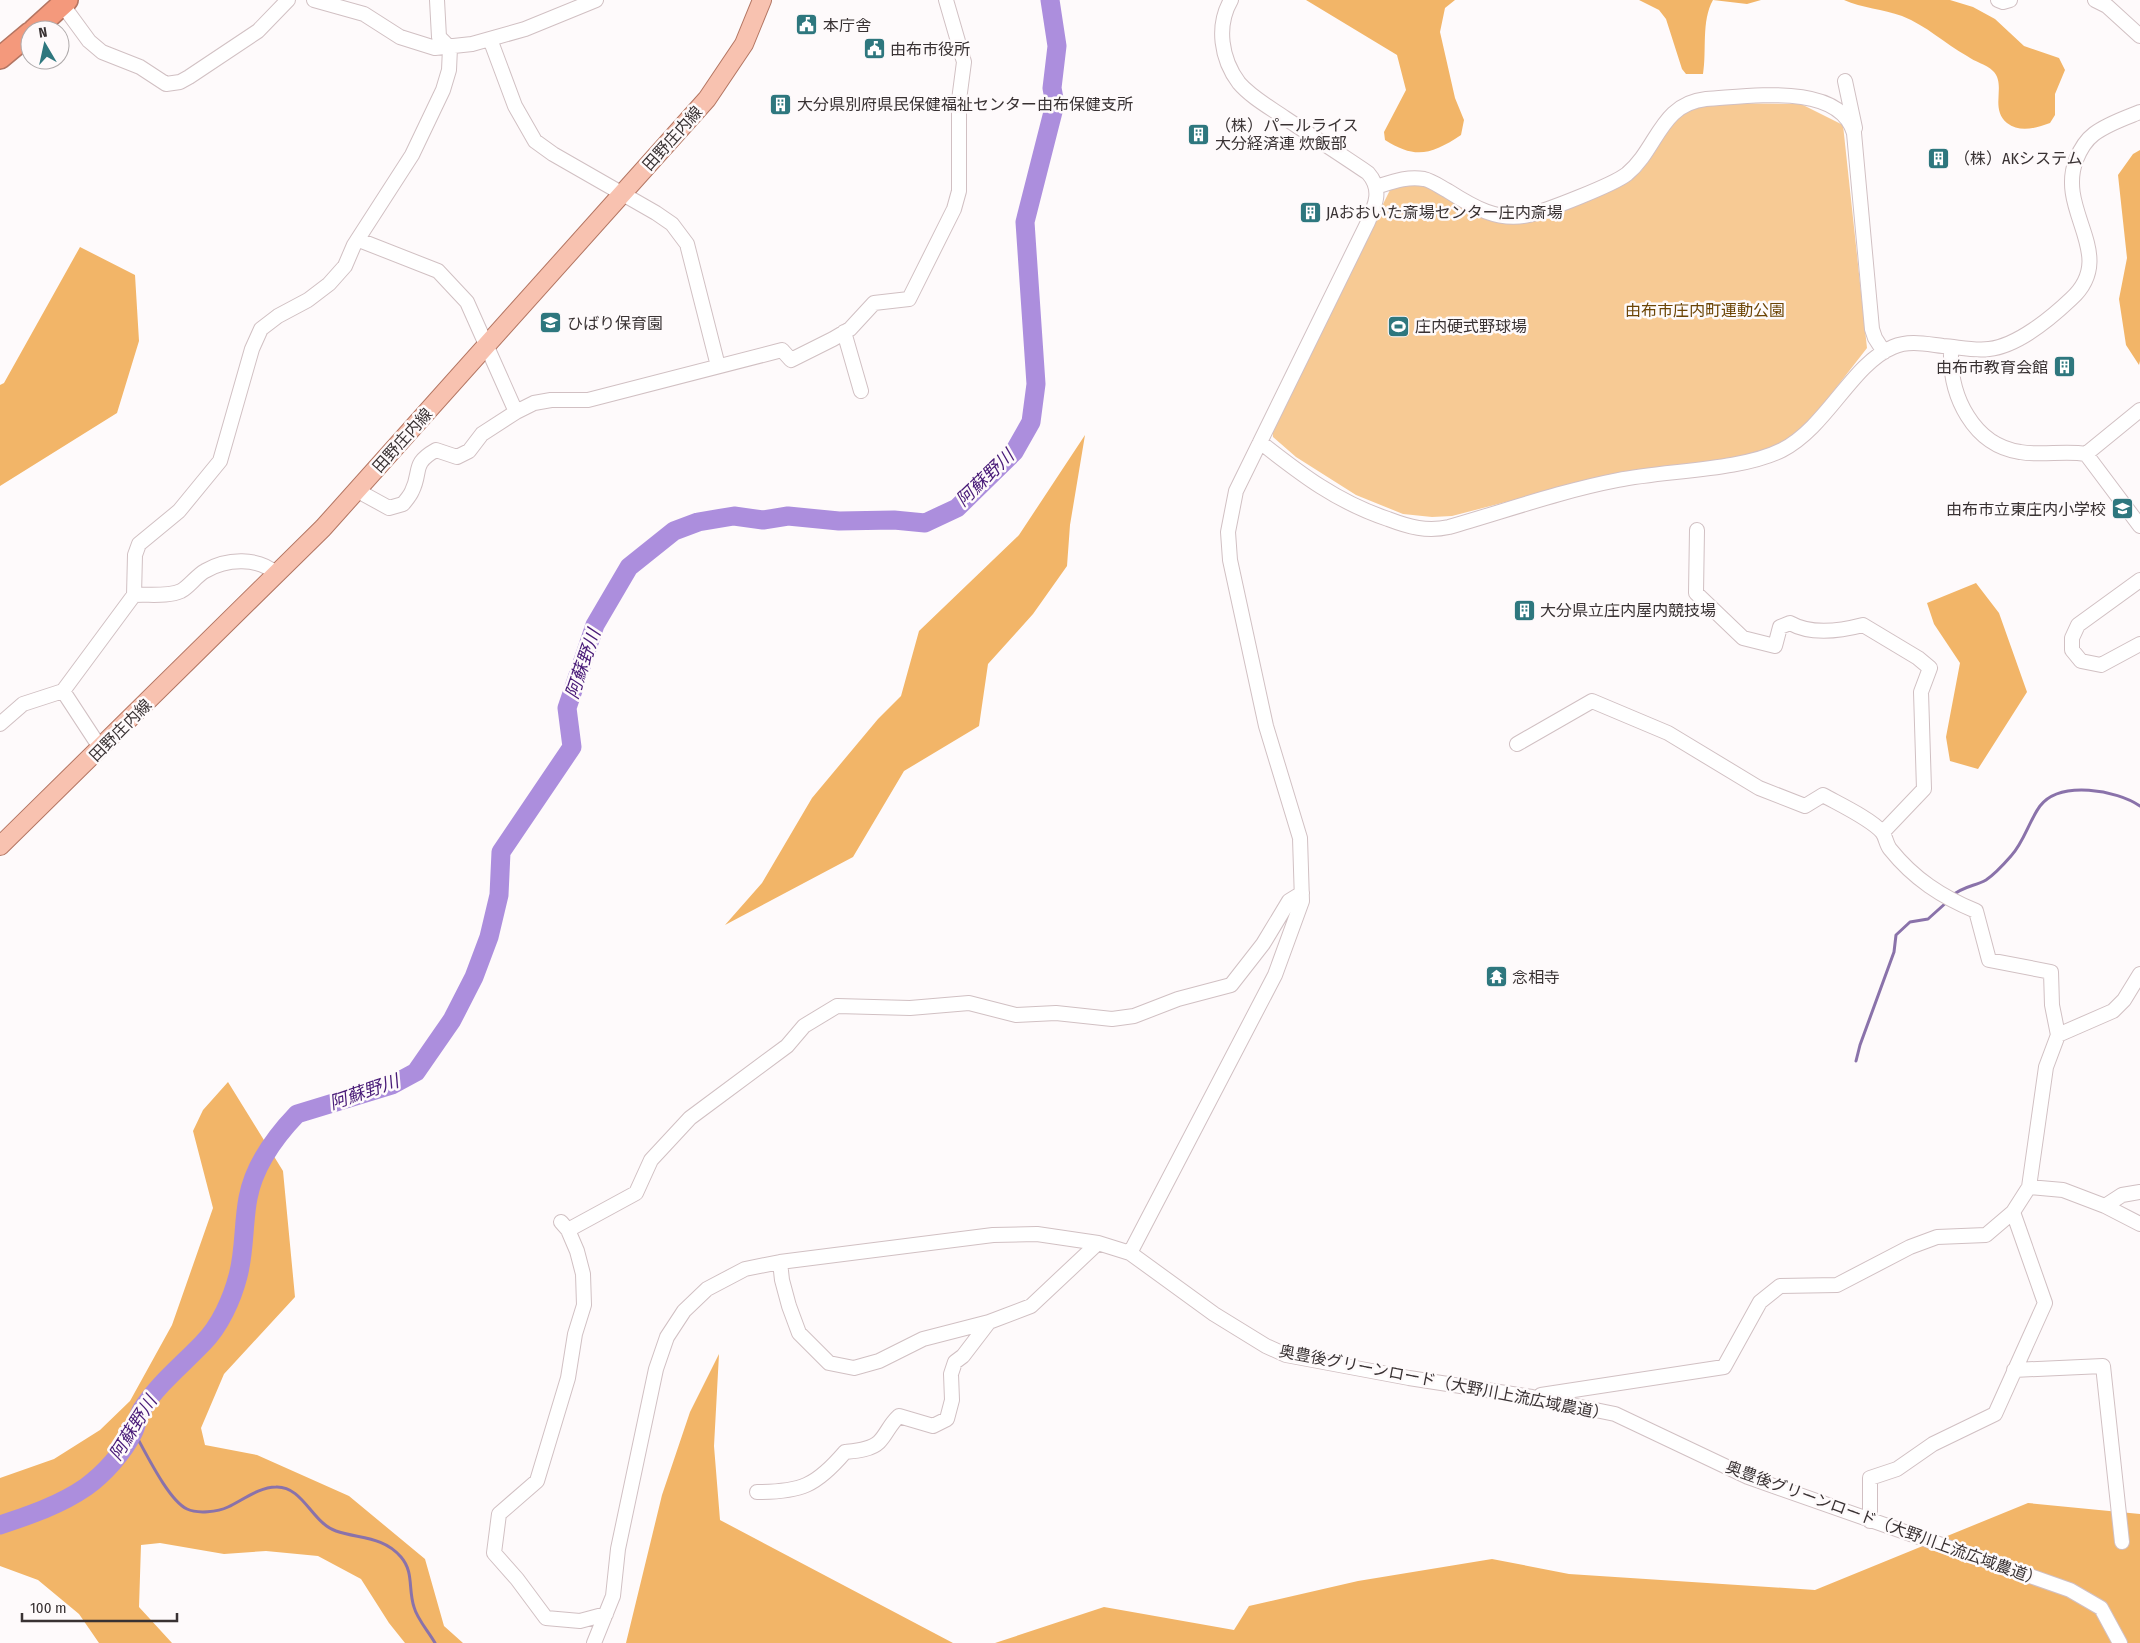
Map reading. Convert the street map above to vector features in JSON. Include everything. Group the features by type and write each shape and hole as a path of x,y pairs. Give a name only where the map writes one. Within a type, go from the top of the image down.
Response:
{"highway":[{"path":"44,20 63,2"},
{"path":"0,58 20,41"}],"main road":[{"name":"田野庄内線","path":"0,846 101,749 358,491 693,116 722,80 744,44 762,0"}],"street":[{"path":"63,2 94,46 102,52 140,67 166,84 180,82 189,77 258,31 288,0"},
{"path":"314,0 364,14 400,37 436,48 450,48 526,29 596,0"},
{"path":"0,724 22,704 62,691 134,595 135,555 139,544 179,512 220,462 252,348 262,329 329,284 345,266 412,154 443,90 449,70 450,48 439,37 437,0"},
{"path":"358,491 389,508 403,504 413,490 417,468 426,456 436,450 457,457 469,450 482,434 516,412 534,404 551,400 588,400 782,350 791,360 844,332 874,303 909,299 954,209 959,191 959,100 964,62 946,0"},
{"path":"1130,1253 1275,975 1302,901 1300,838 1266,726 1230,560 1228,532 1236,491 1367,224 1376,201 1376,188 1368,173 1259,100 1239,83 1229,64 1222,35 1223,20 1232,0"},
{"path":"1998,0 2010,0"},
{"path":"2095,0 2107,6 2140,36"},
{"path":"490,39 515,106 535,141 553,154 623,193 672,224 687,244 718,366"},
{"path":"1845,81 1852,109 1856,139 1872,328 1875,338 1884,352"},
{"path":"1376,188 1410,178 1426,180 1483,211 1506,216 1528,215 1622,177 1637,163 1673,112 1692,102 1706,99 1798,96 1811,98 1823,102 1841,114 1852,126 1856,139"},
{"path":"1260,442 1316,485 1339,499 1361,510 1420,529 1436,529 1607,482 1745,462 1773,454 1809,432 1858,376 1884,352 1908,343 1977,350 2000,347 2018,340 2069,301 2084,283 2090,258 2087,238 2072,195 2071,181 2078,157 2086,141 2094,134 2140,112"},
{"path":"359,240 438,271 467,302 488,345 516,412"},
{"path":"844,332 861,391"},
{"path":"1951,353 1953,384 1960,403 1970,419 1988,438 2004,447 2020,452 2086,454 2140,410"},
{"path":"2086,454 2140,526"},
{"path":"1697,530 1696,594 1743,638 1775,646 1780,627 1790,623 1802,630 1848,629 1864,625 1918,658 1930,668 1922,692 1924,789 1883,832"},
{"path":"134,595 169,594 182,590 204,571 220,564 246,561 263,563 277,574"},
{"path":"2140,580 2078,625 2072,638 2072,650 2081,661 2101,665 2140,644"},
{"path":"62,691 101,749"},
{"path":"1517,744 1592,701 1668,734 1759,788 1805,806 1824,796 1854,812 1883,832 1890,849 1921,882 1937,893 1976,911 1990,960 2051,972 2052,1005 2058,1034 2046,1067 2029,1187 2013,1212 1986,1235 1937,1238 1910,1247 1837,1285 1780,1286 1760,1302 1724,1367 1532,1397"},
{"path":"606,1614 580,1621 546,1618 517,1579 494,1553 499,1514 537,1481 568,1378 575,1334 584,1305 583,1274 577,1251 564,1226 636,1194 651,1160 690,1118 787,1046 804,1026 837,1006 910,1008 969,1003 1016,1015 1056,1013 1112,1019 1134,1016 1178,999 1231,984 1263,944 1289,901 1302,893"},
{"path":"2058,1034 2113,1011 2124,1000 2140,974"},
{"path":"2029,1187 2062,1190 2105,1206 2140,1224"},
{"path":"2105,1206 2122,1195 2140,1192"},
{"path":"1870,1521 1870,1478 1897,1469 1933,1444 1995,1414 2045,1303 2013,1212"},
{"name":"奥豊後グリーンロード（大野川上流広域農道）","path":"594,1643 613,1596 618,1549 656,1369 668,1337 684,1310 707,1289 745,1269 780,1262 993,1235 1037,1234 1098,1243 1130,1253 1214,1314 1266,1346 1286,1355 1409,1378 1532,1397 1615,1414 1748,1477 2070,1590 2101,1608 2120,1643"},
{"path":"780,1262 782,1280 789,1306 799,1332 829,1363 854,1368 879,1361 923,1339 989,1322 1030,1306 1098,1243"},
{"path":"757,1492 781,1492 805,1487 827,1473 844,1452 861,1450 879,1442 888,1426 899,1416 933,1426 947,1419 952,1400 951,1374 955,1362 963,1356 989,1322"},
{"path":"2014,1370 2103,1366 2122,1542"}],"green space":[{"name":"由布市庄内町運動公園","path":"1707,103 1801,104 1843,125 1867,348 1811,420 1784,443 1751,456 1618,473 1452,516 1432,517 1403,514 1356,495 1296,457 1273,437 1272,428 1391,188 1406,183 1423,184 1495,221 1632,178 1641,171 1651,157 1671,120 1682,113"}],"shaded area":[{"path":"1306,0 1455,0 1445,8 1440,32 1455,98 1464,120 1461,135 1441,147 1423,152 1405,150 1385,140 1384,132 1406,90 1397,55"},
{"path":"1639,0 1713,0 1707,17 1703,74 1686,74 1682,69 1666,19 1659,10"},
{"path":"1713,0 1761,0 1747,4"},
{"path":"1844,0 1950,0 1973,7 1995,19 2024,46 2059,58 2065,70 2055,94 2055,115 2050,123 2039,127 2023,129 2012,126 2007,123 1999,111 1999,83 1993,71 1911,20"},
{"path":"2140,150 2139,365 2126,345 2119,299 2127,258 2118,175 2133,154"},
{"path":"80,247 135,275 139,341 117,413 0,486 0,385 4,383"},
{"path":"1085,435 1070,525 1067,566 1033,614 988,664 979,726 904,771 853,857 725,925 762,883 812,798 878,719 901,696 919,631 1019,535"},
{"path":"1976,583 1999,613 2027,692 1978,769 1950,761 1946,737 1960,663 1934,624 1927,603"},
{"path":"228,1082 283,1171 295,1297 224,1374 201,1428 205,1445 257,1455 349,1496 425,1559 444,1626 463,1643 405,1643 389,1623 361,1579 318,1556 266,1551 224,1554 160,1543 141,1545 139,1607 172,1643 99,1643 79,1614 38,1580 0,1566 0,1478 54,1459 100,1430 130,1401 172,1325 213,1208 193,1131 203,1110"},
{"path":"719,1354 714,1446 720,1520 953,1643 626,1643 662,1495 690,1412"},
{"path":"2028,1503 2140,1514 2140,1643 995,1643 1104,1607 1234,1630 1249,1606 1358,1581 1492,1559 1569,1574 1815,1590"}],"waterway":[{"name":"阿蘇野川","path":"0,1525 66,1499 100,1476 113,1463 129,1441 140,1412 163,1382 215,1329 229,1303 238,1276 242,1256 246,1208 255,1175 273,1142 297,1114 392,1085 416,1072 452,1020 474,977 489,937 499,895 501,852 572,747 567,708 595,625 629,567 674,531 698,522 734,516 763,520 788,516 839,521 894,520 925,523 957,508 1014,452 1031,422 1036,384 1025,222 1055,104 1052,88 1057,46 1050,0"},
{"path":"1952,896 1961,890 1986,880 1999,869 2016,850 2036,812 2049,798 2074,790 2089,790 2104,792 2130,800 2140,806"},
{"path":"1856,1061 1894,952 1896,935 1910,922 1928,919 1948,901"},
{"path":"134,1432 172,1496 191,1511 208,1512 219,1510 263,1489 285,1488 301,1498 320,1521 328,1527 345,1534 379,1542 394,1550 408,1569 412,1600 416,1612 435,1643"}],"place":[{"name":"本庁舎","path":"807,25"},
{"name":"由布市役所","path":"874,49"},
{"name":"大分県別府県民保健福祉センター由布保健支所","path":"781,104"},
{"name":"（株）パールライス 大分経済連 炊飯部","path":"1199,134"},
{"name":"（株）AKシステム","path":"1938,158"},
{"name":"JAおおいた斎場センター庄内斎場","path":"1310,212"},
{"name":"ひばり保育園","path":"551,323"},
{"name":"庄内硬式野球場","path":"1399,326"},
{"name":"由布市教育会館","path":"2064,367"},
{"name":"由布市立東庄内小学校","path":"2122,509"},
{"name":"大分県立庄内屋内競技場","path":"1524,610"},
{"name":"念相寺","path":"1496,977"}]}
